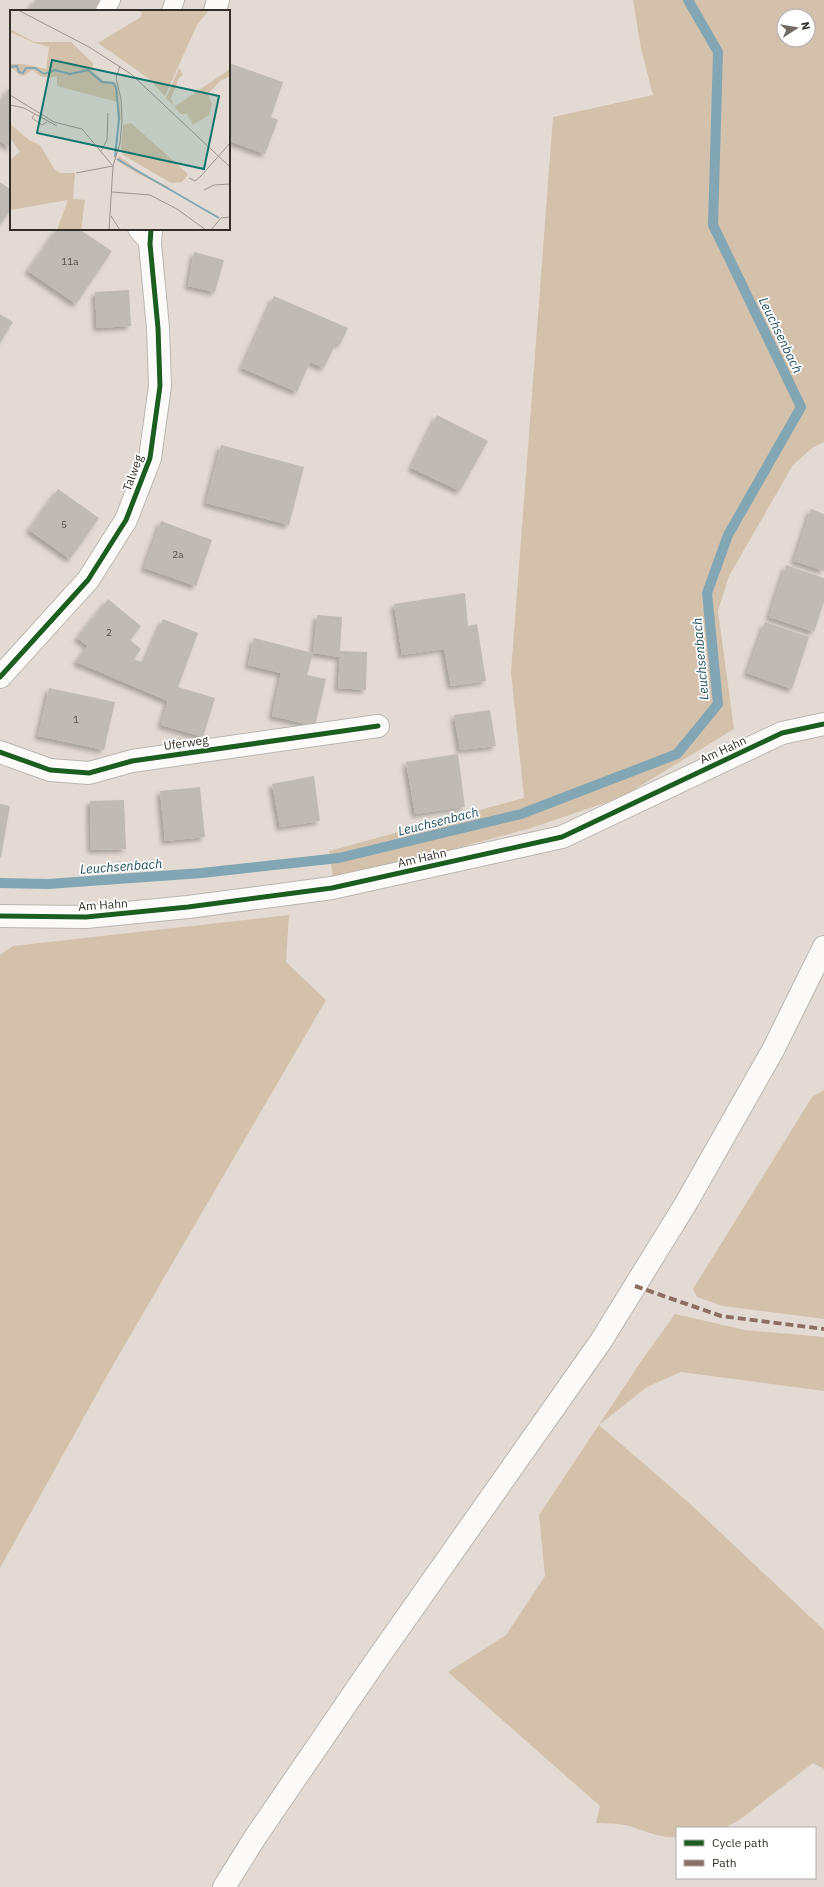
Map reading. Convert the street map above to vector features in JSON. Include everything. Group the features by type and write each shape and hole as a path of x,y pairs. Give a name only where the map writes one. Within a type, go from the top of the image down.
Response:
{"street":[{"path":"215,10 218,0"},
{"name":"Talweg","path":"0,677 88,580 126,520 150,458 160,386 158,328 146,234"},
{"name":"Am Hahn","path":"0,916 86,917 188,907 332,888 562,837 782,733 824,724"},
{"name":"Uferweg","path":"0,752 50,770 89,773 132,761 378,726"},
{"path":"224,1887 256,1836 373,1665 601,1341 685,1204 773,1050 824,947"}],"lane":[{"path":"106,10 111,0"},
{"path":"171,10 175,0"}],"shaded area":[{"path":"633,0 824,0 824,442 812,448 793,465 729,576 718,611 734,729 622,797 531,828 401,863 333,878 329,851 524,798 511,672 553,117 653,95 641,49"},
{"path":"289,915 286,962 326,1000 113,1365 0,1568 0,955 13,946"},
{"path":"824,1090 824,1319 723,1306 697,1297 693,1289 812,1097"},
{"path":"675,1314 745,1330 824,1337 824,1391 681,1372 647,1387 599,1425 687,1501 824,1630 824,1769 813,1763 738,1821 726,1827 676,1827 676,1837 664,1837 625,1825 596,1823 600,1806 448,1672 506,1635 545,1576 539,1515 642,1360"}],"building":[{"path":"35,0 102,0 97,10 30,10"},
{"path":"230,63 283,82 271,117 278,120 265,154 230,141"},
{"path":"10,87 10,147 0,141 0,103"},
{"path":"0,182 10,189 10,211 0,225"},
{"path":"56,230 80,230 112,251 76,304 28,271"},
{"path":"194,252 224,260 215,292 188,286"},
{"path":"129,290 131,326 97,328 95,292"},
{"path":"274,296 348,328 340,345 336,343 324,368 310,362 297,392 242,368"},
{"path":"0,314 13,322 0,343"},
{"path":"437,415 488,441 460,491 411,468"},
{"path":"221,445 304,467 289,525 206,503"},
{"path":"58,489 99,518 70,559 29,530"},
{"path":"811,509 824,514 824,571 794,561"},
{"path":"161,521 212,540 196,586 144,568"},
{"path":"786,565 824,578 824,602 814,632 769,617"},
{"path":"465,593 468,626 477,624 486,681 451,686 444,649 402,655 394,604"},
{"path":"108,599 141,626 130,640 141,649 134,659 144,663 163,619 198,633 178,687 215,698 203,737 161,725 168,701 76,662 88,646 77,638"},
{"path":"317,615 342,617 340,651 367,652 366,690 338,688 340,657 313,653"},
{"path":"765,622 809,637 792,689 747,673"},
{"path":"254,638 313,653 307,675 326,679 315,726 272,716 281,673 248,665"},
{"path":"49,688 115,702 104,750 38,736"},
{"path":"490,710 496,746 460,750 454,715"},
{"path":"458,754 465,807 415,814 406,762"},
{"path":"314,776 320,821 280,827 272,784"},
{"path":"200,787 205,837 165,841 160,791"},
{"path":"124,800 126,849 91,850 90,801"},
{"path":"0,804 10,806 1,857 0,857"}],"waterway":[{"name":"Leuchsenbach","path":"0,883 48,884 202,873 339,858 521,814 677,754 718,704 707,593 728,535 801,407 713,225 718,52 688,0"}],"marked path":[{"path":"635,1286 721,1316 824,1329"}],"cycle path":[{"path":"0,677 88,580 126,520 150,458 160,386 158,328 150,244 151,230"},
{"path":"0,916 86,917 188,907 332,888 562,837 782,733 824,724"},
{"path":"0,752 50,770 89,773 132,761 378,726"}]}
